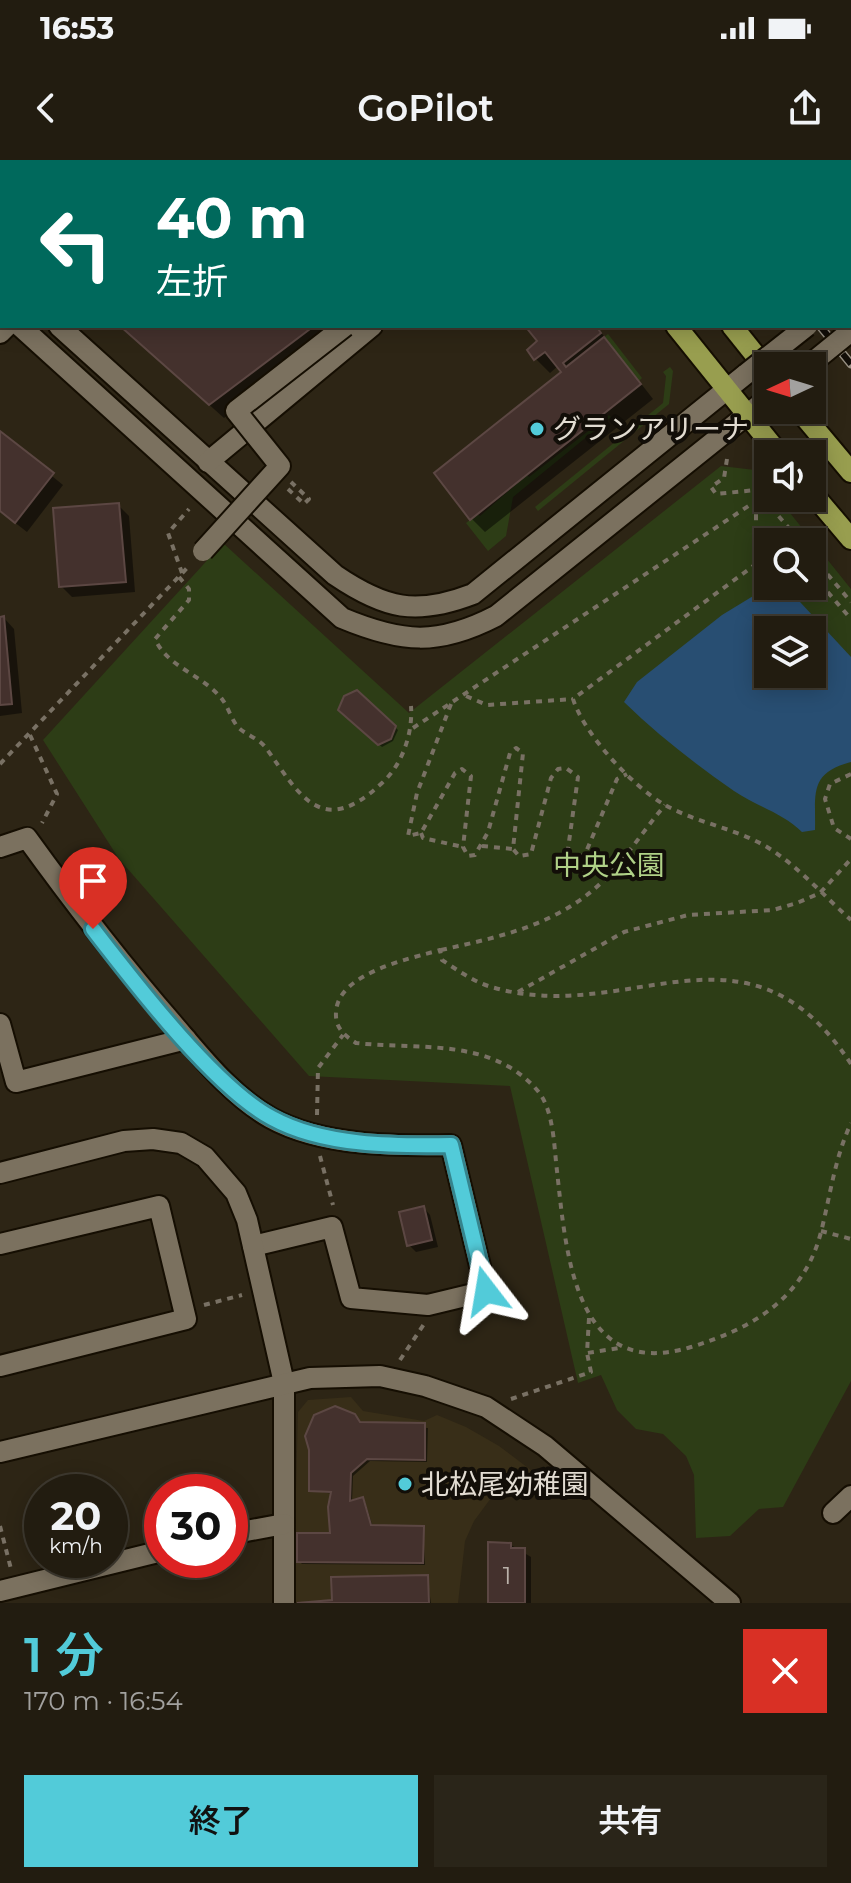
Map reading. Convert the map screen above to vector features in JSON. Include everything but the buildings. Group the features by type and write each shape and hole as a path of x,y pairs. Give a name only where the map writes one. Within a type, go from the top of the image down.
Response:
{"main road":[{"path":"678,328 768,440"},
{"path":"734,328 754,354"},
{"path":"811,424 851,472"},
{"path":"826,510 851,539"}],"street":[{"path":"22,328 342,618 374,631 409,639 465,632 496,616 754,409"},
{"path":"61,328 335,575 364,595 387,605 434,607 473,594 804,328"},
{"path":"203,551 280,466 236,411 342,328"},
{"path":"208,462 370,328"},
{"path":"825,352 851,331"},
{"path":"0,847 27,838 111,952 186,1039 237,1095 273,1119 317,1135 359,1141 451,1145 486,1291 428,1305 351,1298 332,1227 253,1246"},
{"path":"0,1024 16,1082 186,1039"},
{"path":"0,1173 124,1141 181,1143 205,1157 236,1193 253,1246 284,1383 284,1603"},
{"path":"0,1244 159,1206 186,1319 0,1366"},
{"path":"0,1452 284,1383 327,1375 380,1376 425,1386 486,1407 545,1446 730,1603"},
{"path":"833,1513 851,1496"},
{"path":"248,1531 284,1524"},
{"path":"8,1589 144,1555"}],"path":[{"path":"727,454 728,469 724,478 711,487 716,494 754,490"},
{"path":"284,476 309,499 304,504 284,485"},
{"path":"190,507 168,533 180,575 189,589 189,600 155,639 160,650 198,676 223,700 238,727 264,745 282,777 302,798 320,808 345,809 364,800 387,779 413,728 754,503"},
{"path":"775,512 789,528"},
{"path":"0,764 203,551"},
{"path":"465,695 487,705 573,699 754,565"},
{"path":"826,573 851,602"},
{"path":"826,590 851,619"},
{"path":"573,699 580,720 627,774 665,805 746,835 793,866 851,920"},
{"path":"451,704 407,826 408,836 421,833 455,773 468,771 471,776 463,847 468,856 475,855 482,846 501,776 510,753 516,748 523,753 523,768 513,849"},
{"path":"411,706 413,728"},
{"path":"30,735 57,794 44,821"},
{"path":"482,846 513,849 519,856 531,854 551,778 558,769 566,768 578,777 569,857 576,862 581,860 612,788 617,779 627,774"},
{"path":"851,774 830,784 825,799 834,828 851,839"},
{"path":"665,805 600,884 561,913 503,937 411,958 351,984 343,992 336,1015 343,1035 356,1043 478,1053 515,1069 540,1093 553,1135 571,1265 589,1316 598,1330 622,1348 637,1353 669,1353 746,1328 793,1288 821,1231 834,1163 851,1123"},
{"path":"421,833 423,838 463,847"},
{"path":"516,993 624,932 688,915 773,910 820,893 851,859"},
{"path":"440,950 442,960 473,980 516,993 565,995 676,981 735,979 782,996 801,1008 837,1042 851,1064"},
{"path":"317,1097 318,1068 343,1035"},
{"path":"317,1135 335,1214 332,1227"},
{"path":"821,1231 851,1239"},
{"path":"224,1300 234,1297"},
{"path":"486,1407 591,1372 587,1353 589,1316"},
{"path":"399,1362 422,1330"},
{"path":"587,1353 622,1348"},
{"path":"0,1526 8,1589"}],"shaded area":[{"name":"北松尾幼稚園","path":"351,1397 363,1411 424,1421 437,1415 466,1427 499,1446 536,1474 494,1494 474,1521 465,1541 458,1603 293,1603 298,1412 308,1400"}],"green space":[{"path":"608,334 642,378 639,381 604,337"},
{"path":"670,367 673,371 669,404 538,511 535,507 663,403 666,376 663,372"},
{"path":"609,415 611,417 513,497 506,536 488,551 466,523 477,514 480,516 527,475 529,477"},
{"name":"中央公園","path":"721,466 754,470 754,512 789,512 802,528 754,528 754,600 826,600 826,558 851,589 851,1381 783,1507 759,1509 730,1536 696,1538 694,1475 686,1456 663,1434 636,1429 617,1410 601,1375 578,1383 510,1086 309,1076 119,859 43,740 223,543 409,713"}],"water":[{"path":"754,595 754,600 798,600 813,616 754,616 754,688 826,688 826,630 851,657 851,762 827,772 821,779 815,796 815,830 802,832 734,791 677,749 624,702 637,682 722,615"}],"railway":[{"path":"822,328 851,364"},
{"path":"843,328 851,339"}],"place":[{"name":"グランアリーナ","path":"537,429"},
{"name":"北松尾幼稚園","path":"405,1484"}],"route":[{"path":"93,929 237,1095 273,1119 317,1135 359,1141 451,1145 486,1291"}]}
